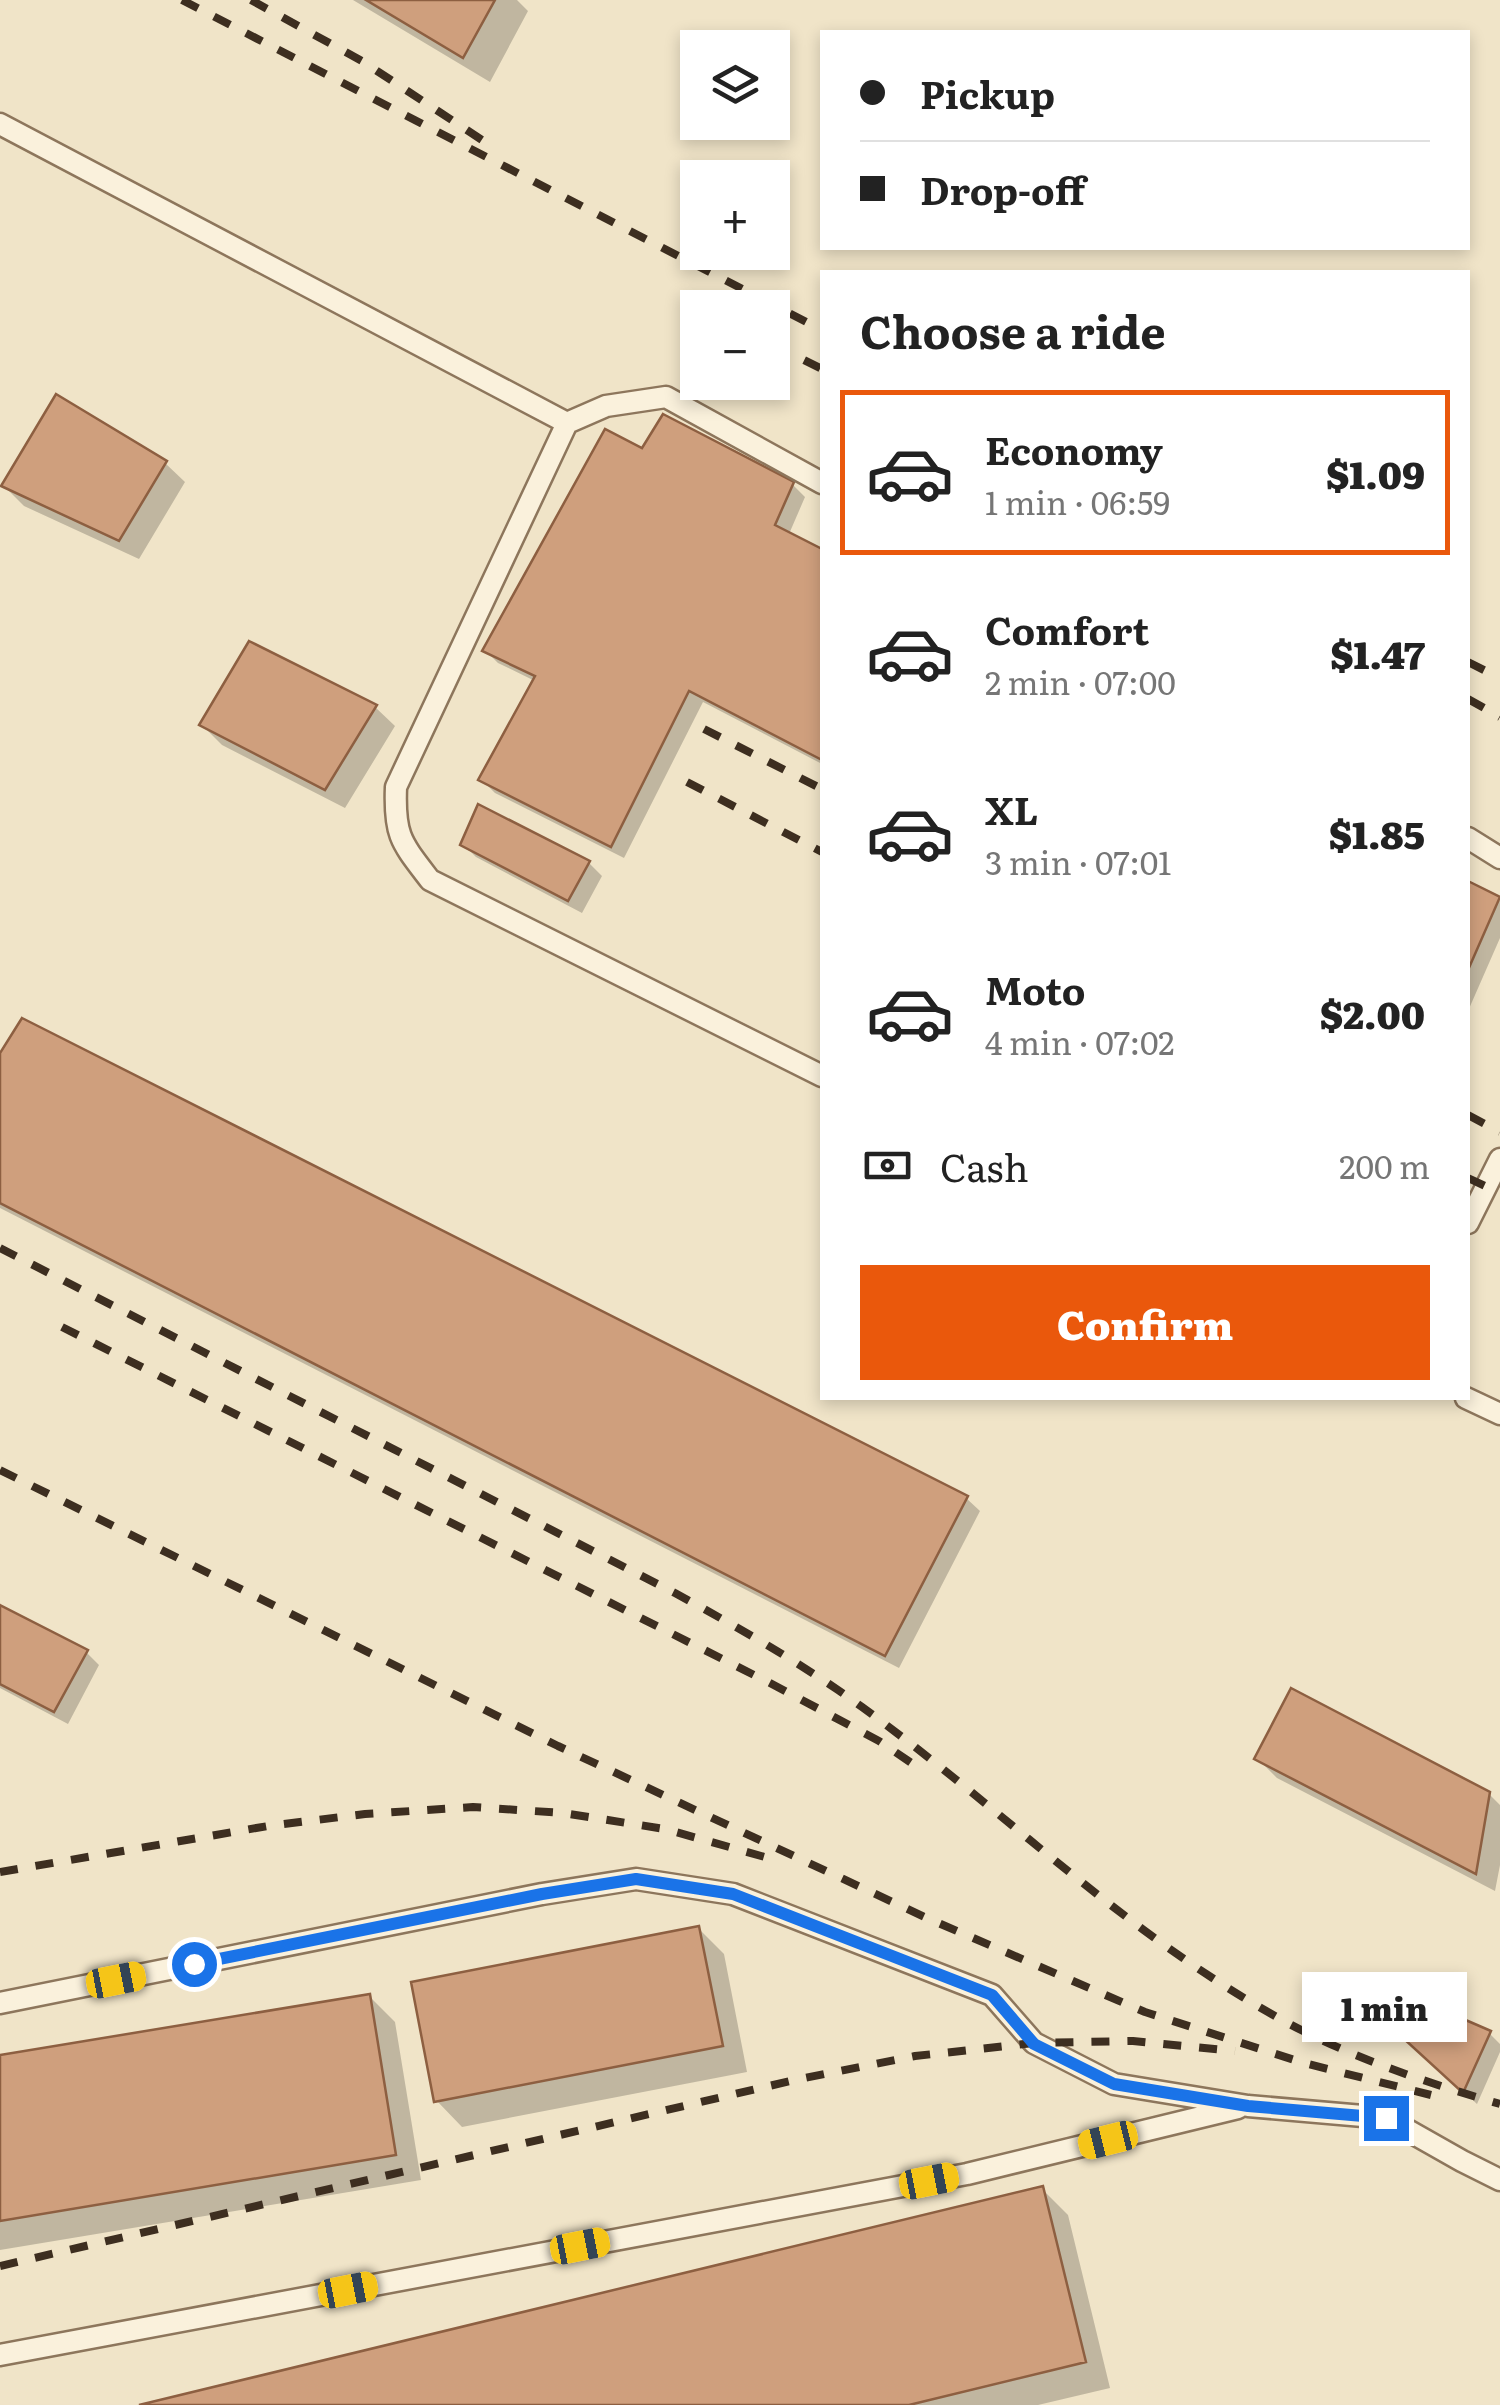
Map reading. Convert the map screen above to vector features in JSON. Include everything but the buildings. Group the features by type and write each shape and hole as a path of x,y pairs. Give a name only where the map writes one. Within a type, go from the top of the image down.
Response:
{"lane":[{"path":"0,124 567,423"},
{"path":"820,481 666,397 606,406 567,423 396,787 395,820 405,847 430,880 820,1075"},
{"path":"1470,839 1500,858"},
{"path":"1470,1219 1500,1159"},
{"path":"1470,1400 1500,1414"},
{"path":"0,2003 542,1894 636,1879 733,1894 992,1995 1034,2044 1114,2084 1248,2106 1386,2118 1500,2180"},
{"path":"0,2355 968,2174 1248,2106"}],"railway":[{"path":"182,0 820,329"},
{"path":"251,0 362,61 482,140"},
{"path":"790,353 820,368"},
{"path":"1470,663 1500,678"},
{"path":"1470,700 1500,717"},
{"path":"704,729 820,788"},
{"path":"687,782 820,851"},
{"path":"1470,1116 1500,1132"},
{"path":"1470,1179 1500,1193"},
{"path":"0,1248 737,1627 892,1729 1102,1898 1210,1977 1295,2027 1352,2054 1500,2104"},
{"path":"62,1327 770,1683 879,1741 916,1766"},
{"path":"0,1470 558,1746 929,1919 1145,2012 1304,2063 1431,2095"},
{"path":"0,1872 268,1826 473,1807 563,1813 665,1829 779,1861"},
{"path":"0,2266 799,2079 915,2056 1034,2043 1133,2041 1235,2051"}],"route":[{"path":"194,1964 542,1894 636,1879 733,1894 992,1995 1034,2044 1114,2084 1248,2106 1386,2118"}]}
